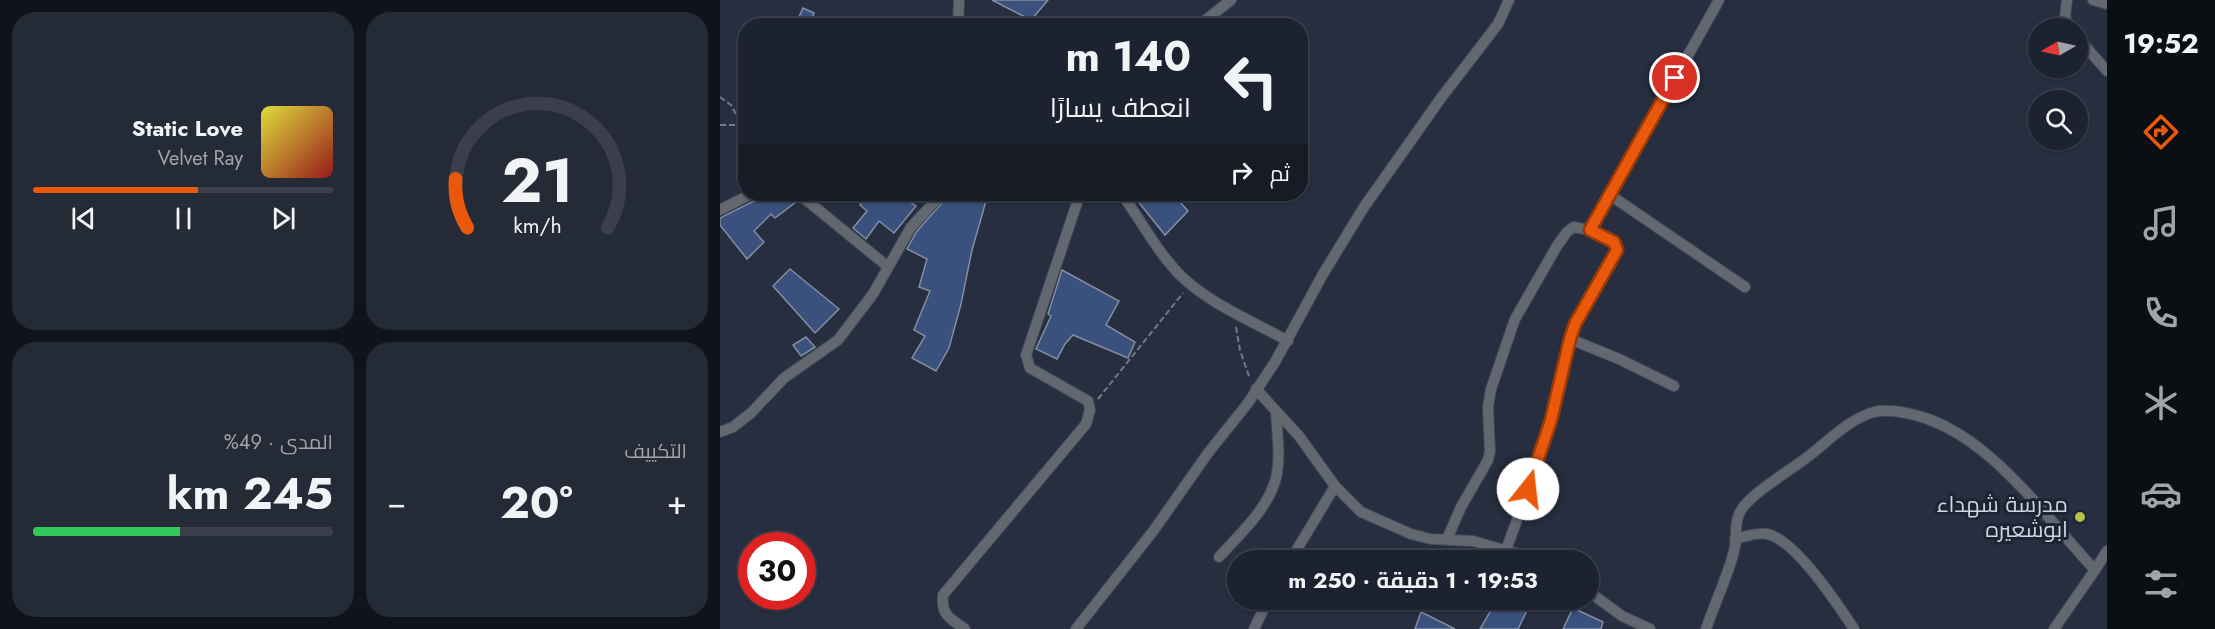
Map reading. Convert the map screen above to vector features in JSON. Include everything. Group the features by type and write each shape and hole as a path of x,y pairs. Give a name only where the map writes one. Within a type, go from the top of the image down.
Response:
{"street":[{"path":"958,18 959,0"},
{"path":"1208,18 1231,0"},
{"path":"1076,629 1154,530 1190,478 1248,403 1288,341 1323,274 1364,207 1441,98 1498,24 1509,0"},
{"path":"1590,230 1719,0"},
{"path":"2065,18 2067,0"},
{"path":"2093,0 2107,4"},
{"path":"2088,49 2107,71"},
{"path":"1610,195 1744,287"},
{"path":"720,210 738,201"},
{"path":"808,201 887,266"},
{"path":"720,432 733,427 751,413 784,378 838,340 866,306 915,221 935,201"},
{"path":"965,629 946,616 942,606 943,595 1086,424 1090,410 1088,401 1030,368 1026,355 1078,201"},
{"path":"1127,201 1165,256 1190,283 1203,293 1288,341"},
{"path":"1256,389 1312,453 1335,486 1360,512 1424,537 1447,539 1473,541 1506,550 1551,420 1575,324 1617,250 1614,242 1590,230 1574,227 1567,232 1515,319 1491,389 1488,407 1490,451 1488,460 1461,507 1447,539"},
{"path":"1570,339 1674,386"},
{"path":"1219,557 1248,525 1271,490 1278,462 1276,412"},
{"path":"1706,629 1732,555 1737,517 1741,509 1748,501 1828,440 1862,417 1874,412 1918,415 1974,443 2009,474 2095,570"},
{"path":"1297,550 1335,486"},
{"path":"1735,539 1761,534 1777,538 1799,557 1818,579 1854,629"},
{"path":"2054,629 2107,551"},
{"path":"1599,599 1622,616 1650,629"},
{"path":"1254,629 1263,610"}],"path":[{"path":"720,97 731,105 738,118"},
{"path":"720,125 738,125"},
{"path":"1093,406 1190,283"},
{"path":"1234,323 1240,350 1256,389"}],"building":[{"path":"992,0 1048,0 1033,18 1027,18"},
{"path":"803,8 814,13 812,18 798,18"},
{"path":"754,201 796,202 775,218 771,214 754,231 764,242 747,259 720,225 720,218"},
{"path":"863,201 908,201 916,206 894,233 879,221 866,239 853,228 867,211 860,205"},
{"path":"944,201 986,201 949,348 936,371 912,358 925,336 914,330 930,291 919,287 927,259 907,249 917,231"},
{"path":"1138,201 1179,201 1188,211 1165,235"},
{"path":"790,269 839,309 815,333 773,286"},
{"path":"1062,270 1119,301 1106,325 1135,342 1128,358 1073,335 1057,359 1036,349 1051,316 1048,314"},
{"path":"806,337 815,347 801,356 793,345"},
{"path":"1491,610 1527,610 1518,629 1480,629"},
{"path":"1572,610 1577,610 1603,622 1601,629 1563,629"},
{"path":"1421,612 1455,629 1415,629"}],"place":[{"name":"مدرسة شهداء ابوشعيره","path":"2080,517"}],"route":[{"path":"1528,489 1556,403 1563,364 1575,324 1617,250 1614,242 1590,230 1675,78"}]}
